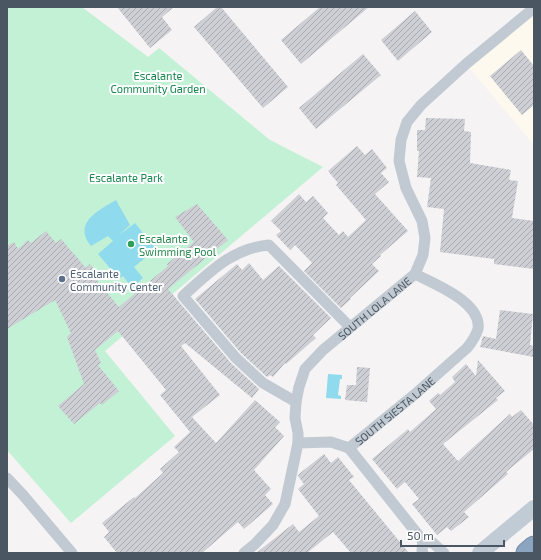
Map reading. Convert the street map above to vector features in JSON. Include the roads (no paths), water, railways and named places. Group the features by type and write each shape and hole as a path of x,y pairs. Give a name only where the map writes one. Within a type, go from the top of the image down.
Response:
{"highway":[{"path":"527,553 534,546"}],"main road":[{"path":"480,553 534,508"}],"street":[{"name":"SOUTH LOLA LANE","path":"298,443 295,418 296,402 305,369 323,350 415,274 423,255 425,238 422,221 406,188 399,161 401,140 407,122 421,104 432,94 534,8"},
{"path":"296,402 263,383 236,358 183,296 222,262 255,246 269,245 350,327"},
{"name":"SOUTH SIESTA LANE","path":"298,443 331,442 349,448 414,395 467,348 474,339 478,329 477,320 469,305 456,296 415,274"},
{"path":"244,553 273,525 285,504 298,443"},
{"path":"349,448 424,541 433,543 444,553"},
{"path":"7,478 24,495 72,553"},
{"path":"423,553 424,541"}],"water":[{"name":"Escalante Swimming Pool","path":"116,200 130,225 118,236 135,223 156,249 134,267 143,278 132,288 123,276 119,279 98,254 113,241 108,236 91,246 84,231 90,218 102,208"},
{"path":"328,374 342,375 338,395 341,396 341,399 326,398"}],"place":[{"name":"Escalante Swimming Pool","path":"131,244"},
{"name":"Escalante Community Center","path":"62,279"}],"park label":[{"name":"Escalante Community Garden","path":"158,81"},
{"name":"Escalante Park","path":"126,177"}]}
